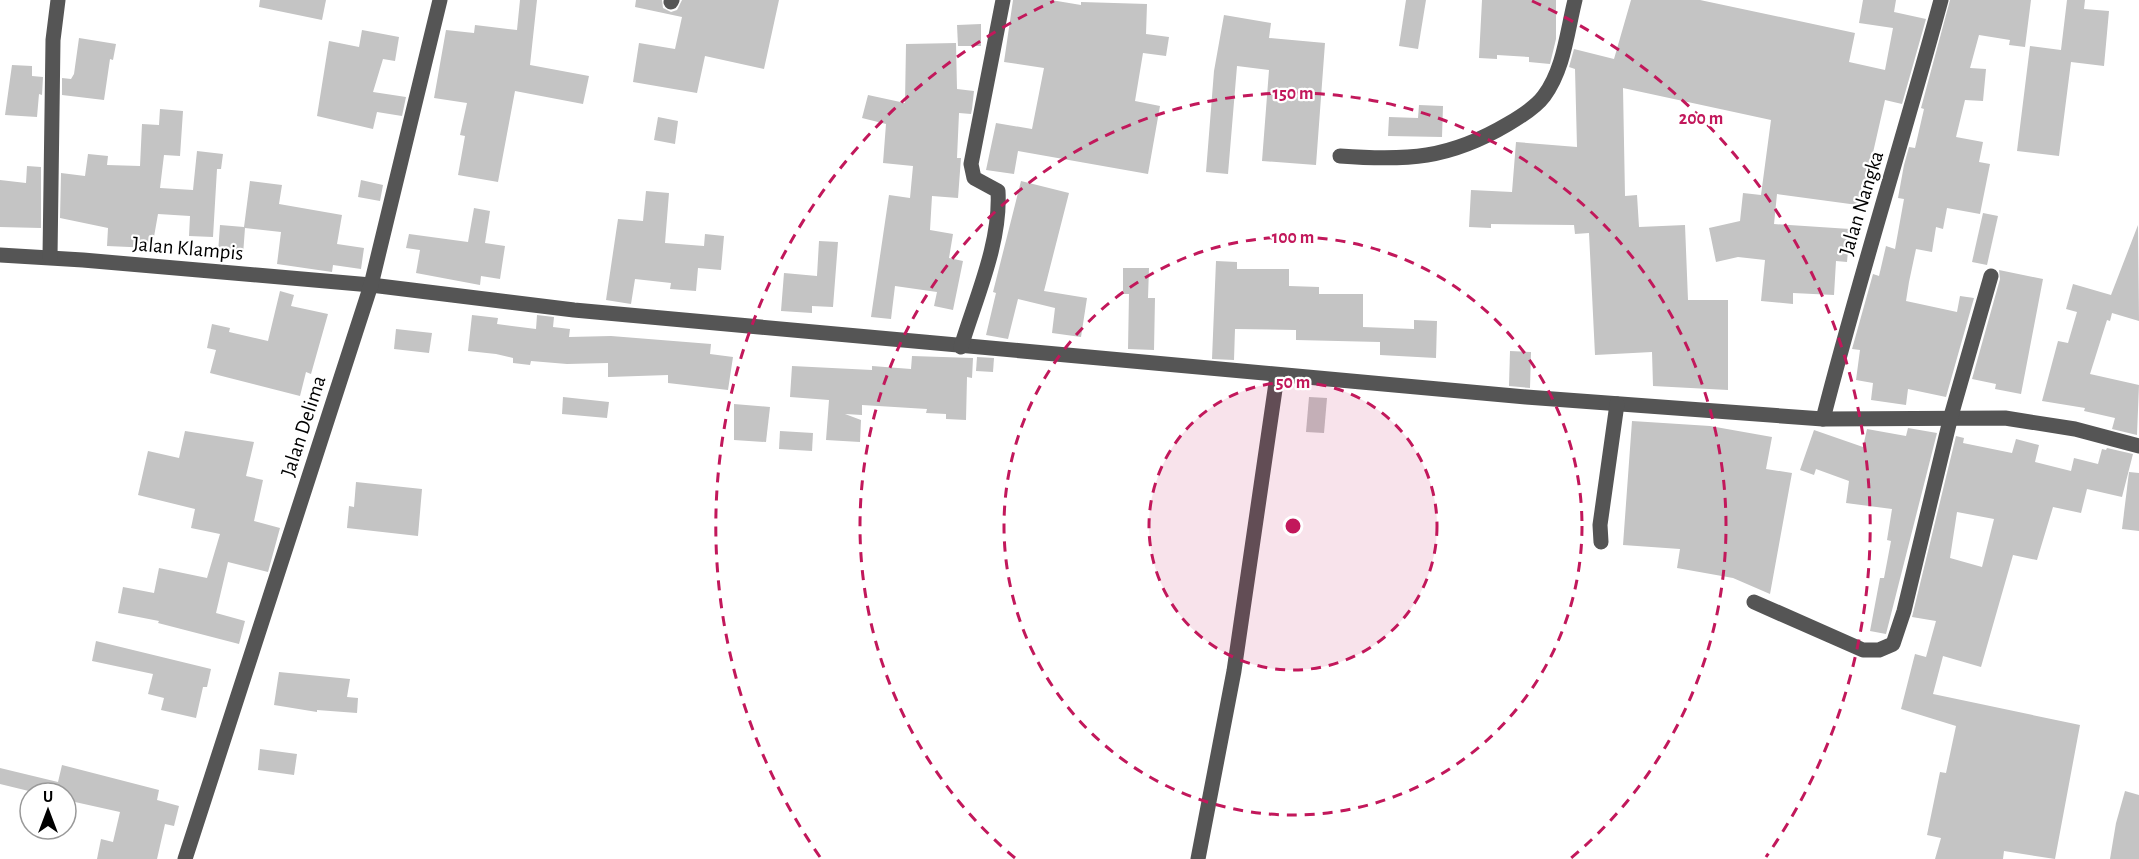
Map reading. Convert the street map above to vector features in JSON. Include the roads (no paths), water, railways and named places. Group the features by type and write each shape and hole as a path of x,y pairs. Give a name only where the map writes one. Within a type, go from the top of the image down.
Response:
{"street":[{"path":"50,257 53,40 58,0"},
{"name":"Jalan Delima","path":"185,859 371,285 440,0"},
{"path":"961,347 995,237 999,209 998,191 974,178 971,164 1004,0"},
{"path":"1340,156 1412,159 1449,151 1483,139 1519,117 1543,97 1555,76 1575,0"},
{"name":"Jalan Nangka","path":"1823,418 1850,315 1912,107 1941,0"},
{"name":"Jalan Klampis","path":"0,255 50,257 371,285 574,310 961,347 1617,404 1823,418 1951,416 2005,418 2138,442"},
{"path":"1754,602 1863,650 1879,650 1893,644 1904,611 1951,416 1991,276"},
{"path":"1198,859 1234,671 1277,376"},
{"path":"1601,542 1600,525 1617,404"}]}
